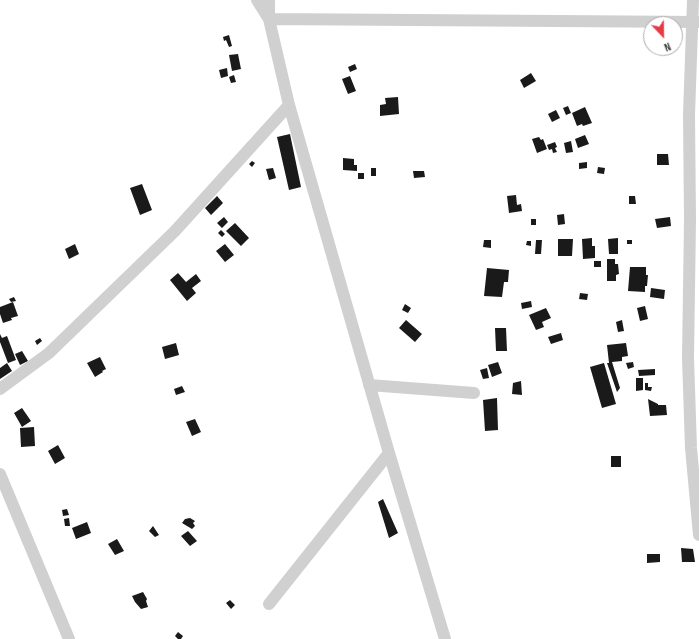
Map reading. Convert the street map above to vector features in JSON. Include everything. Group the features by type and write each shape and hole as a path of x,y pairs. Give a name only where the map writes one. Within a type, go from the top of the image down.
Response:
{"street":[{"path":"257,0 269,19"},
{"path":"269,0 269,19 289,105 369,385 445,639"},
{"path":"693,0 696,22 689,115 690,220 688,358 691,448 699,535"},
{"path":"269,19 696,22"},
{"path":"0,389 49,353 175,231 289,105"},
{"path":"369,385 474,393"},
{"path":"269,604 389,453"},
{"path":"0,474 69,639"}],"building":[{"path":"229,35 232,46 229,47 226,40 224,41 223,37"},
{"path":"238,54 241,69 232,71 229,55"},
{"path":"355,64 357,69 350,72 348,67"},
{"path":"227,68 228,76 221,78 219,70"},
{"path":"531,73 536,81 524,88 520,80"},
{"path":"234,75 236,82 231,83 229,77"},
{"path":"350,76 356,91 348,94 342,79"},
{"path":"398,97 399,114 380,116 380,105 386,104 385,98"},
{"path":"568,106 571,113 566,115 563,108"},
{"path":"585,107 592,123 577,126 572,113"},
{"path":"556,110 560,118 552,122 548,114"},
{"path":"290,134 301,187 289,190 277,137"},
{"path":"585,135 589,144 578,148 575,139"},
{"path":"539,137 541,140 543,139 547,149 537,153 532,139"},
{"path":"571,141 573,152 566,153 564,143"},
{"path":"555,142 557,152 553,153 552,149 549,150 547,145"},
{"path":"657,154 668,154 669,165 657,165"},
{"path":"343,158 354,159 354,165 357,165 357,171 343,170"},
{"path":"252,161 255,163 252,167 249,164"},
{"path":"587,162 587,168 579,169 579,163"},
{"path":"598,167 605,168 604,174 597,173"},
{"path":"273,168 276,178 269,180 266,169"},
{"path":"371,168 376,168 376,176 371,176"},
{"path":"413,171 424,171 425,177 414,178"},
{"path":"358,173 364,173 364,179 358,179"},
{"path":"142,184 152,210 140,215 130,188"},
{"path":"516,195 517,205 521,204 522,211 509,213 507,196"},
{"path":"217,196 223,203 211,215 205,208"},
{"path":"629,196 635,196 636,204 629,204"},
{"path":"564,214 565,224 558,225 557,215"},
{"path":"224,217 228,222 222,228 217,223"},
{"path":"670,217 671,226 657,228 655,219"},
{"path":"531,219 536,219 536,225 531,225"},
{"path":"235,223 249,238 241,246 226,231"},
{"path":"221,230 225,234 222,237 218,233"},
{"path":"592,238 592,246 595,246 595,258 583,259 582,239"},
{"path":"618,238 618,254 609,254 608,239"},
{"path":"558,239 573,239 572,256 558,256"},
{"path":"484,240 491,240 491,248 483,247"},
{"path":"536,240 542,240 541,254 535,254"},
{"path":"627,240 632,240 632,244 627,244"},
{"path":"527,241 531,241 531,246 526,245"},
{"path":"75,244 79,254 69,259 65,249"},
{"path":"225,244 234,255 225,262 216,251"},
{"path":"607,259 615,259 615,264 618,264 619,274 616,275 616,281 607,281"},
{"path":"594,261 601,261 601,267 594,267"},
{"path":"630,267 646,267 646,275 648,275 645,292 628,291"},
{"path":"487,268 509,270 508,282 504,282 502,297 484,296"},
{"path":"178,273 186,282 196,274 201,281 192,288 196,293 187,301 170,280"},
{"path":"651,288 665,290 664,299 650,297"},
{"path":"580,293 588,294 587,300 579,299"},
{"path":"14,297 16,301 11,302 9,299"},
{"path":"531,301 532,307 522,309 521,303"},
{"path":"13,302 18,316 3,323 0,314 0,307"},
{"path":"405,304 411,308 408,313 402,310"},
{"path":"645,306 648,319 640,321 637,308"},
{"path":"546,308 551,318 542,322 544,327 536,330 529,315"},
{"path":"406,320 422,334 415,342 399,328"},
{"path":"622,320 624,331 618,332 616,322"},
{"path":"495,328 506,328 507,351 496,351"},
{"path":"561,333 563,340 551,344 548,337"},
{"path":"0,334 2,338 7,336 16,360 8,363 0,342"},
{"path":"40,338 42,341 37,345 35,341"},
{"path":"176,343 179,355 165,359 162,347"},
{"path":"626,343 628,356 622,357 622,361 612,362 620,388 617,392 607,363 609,363 607,345"},
{"path":"22,351 28,361 20,365 15,354"},
{"path":"100,357 106,369 95,377 87,363"},
{"path":"498,362 502,373 492,377 488,365"},
{"path":"633,362 634,367 628,369 626,363"},
{"path":"7,363 12,371 0,379 0,368"},
{"path":"604,363 616,404 602,408 590,367"},
{"path":"487,368 489,378 483,379 480,370"},
{"path":"655,369 655,375 639,376 638,370"},
{"path":"636,378 643,378 643,390 636,391"},
{"path":"521,381 522,395 512,394 513,383"},
{"path":"645,383 648,383 648,387 652,387 651,391 645,390"},
{"path":"182,386 185,392 176,395 174,389"},
{"path":"497,398 498,430 485,431 483,400"},
{"path":"648,399 658,405 666,405 667,415 650,416"},
{"path":"22,408 31,421 22,427 14,413"},
{"path":"195,419 201,432 192,436 186,422"},
{"path":"34,427 35,446 21,447 20,428"},
{"path":"58,445 65,458 55,464 48,451"},
{"path":"611,456 621,456 621,467 611,467"},
{"path":"383,499 398,533 389,538 378,502"},
{"path":"67,509 69,515 63,516 62,510"},
{"path":"69,518 70,526 65,526 64,519"},
{"path":"190,518 195,521 193,523 195,526 192,529 182,523 185,519"},
{"path":"87,522 91,533 76,539 72,528"},
{"path":"153,526 159,535 155,537 149,531"},
{"path":"188,531 197,541 190,546 181,536"},
{"path":"117,539 124,551 115,555 108,544"},
{"path":"681,548 693,549 695,562 682,562"},
{"path":"647,554 660,554 660,562 647,563"},
{"path":"143,592 147,599 146,601 148,607 141,609 132,596"},
{"path":"230,600 235,605 231,609 226,603"},
{"path":"178,632 183,636 181,639 178,639 175,636"}]}
